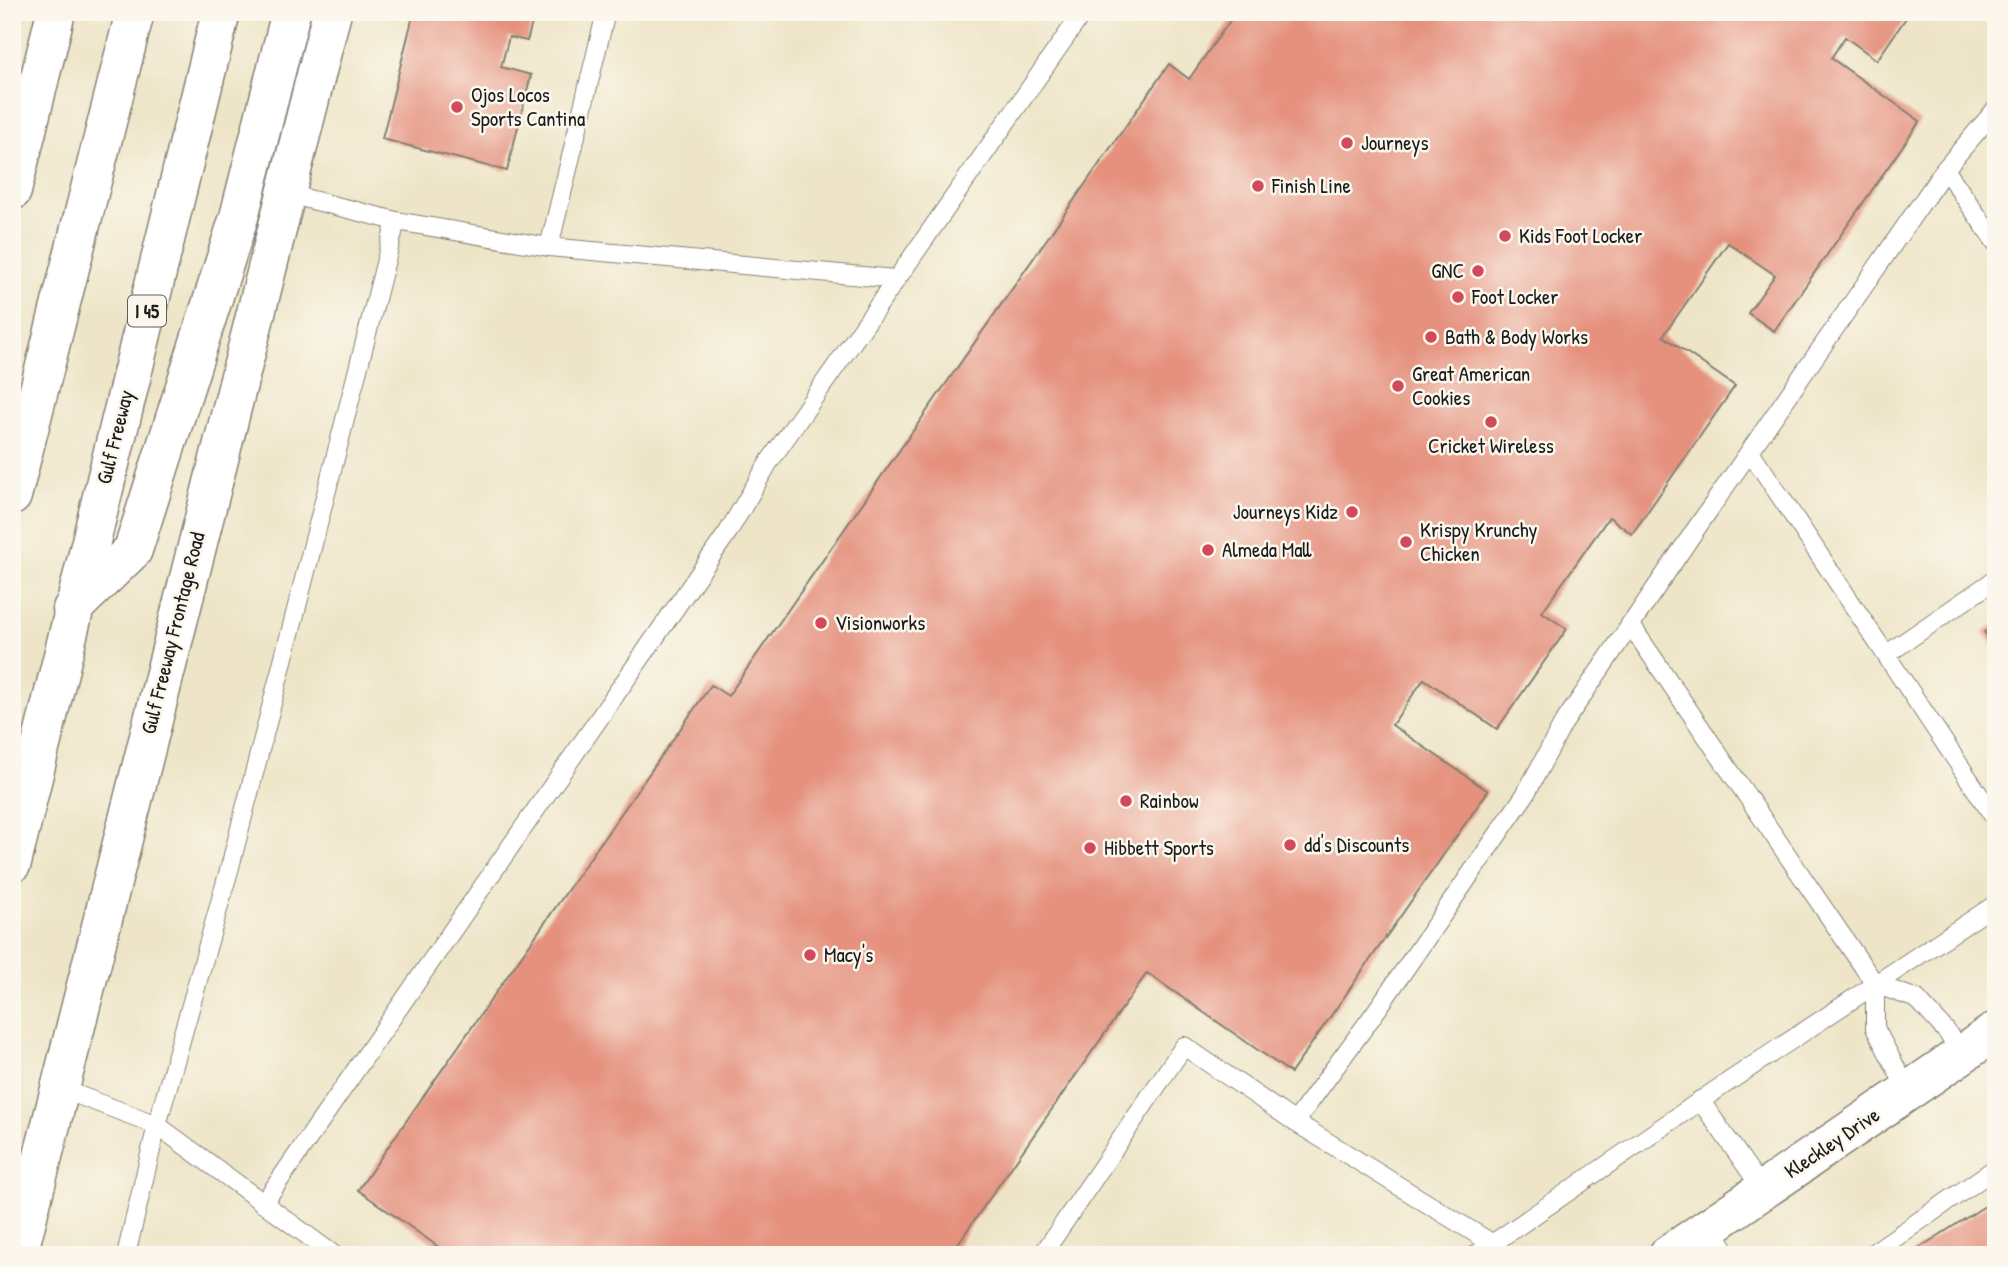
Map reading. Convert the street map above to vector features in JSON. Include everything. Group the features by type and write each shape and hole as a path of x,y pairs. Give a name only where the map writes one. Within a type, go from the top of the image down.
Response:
{"main road":[{"path":"12,191 56,12"},
{"path":"12,496 135,12"},
{"name":"Gulf Freeway","path":"12,863 221,12"},
{"path":"72,610 133,550 239,217 291,12"},
{"name":"Gulf Freeway Frontage Road","path":"18,1255 284,193 332,12"},
{"name":"Kleckley Drive","path":"1668,1255 1720,1240 1763,1190 1996,1031"}],"lane":[{"path":"549,247 606,12"},
{"path":"263,1204 729,532 769,462 1083,12"},
{"path":"1295,1122 1374,1014 1525,795 1563,724 1630,624 1945,169 1996,109"},
{"path":"1945,169 1996,243"},
{"path":"284,193 396,221 549,247 895,279"},
{"path":"126,1255 157,1125 233,855 396,221"},
{"path":"1751,451 1996,820"},
{"path":"1887,654 1996,579"},
{"path":"1630,624 1875,984 1875,1028 1908,1091"},
{"path":"1476,1255 1700,1100 1996,904"},
{"path":"1875,984 1917,999 1947,1032 1961,1054"},
{"path":"1042,1255 1184,1046 1295,1122 1493,1244"},
{"path":"59,1088 157,1125 334,1255"},
{"path":"1700,1100 1763,1190"},
{"path":"1870,1255 1996,1168"}],"building":[{"name":"Ojos Locos Sports Cantina","path":"414,12 535,12 527,41 509,37 501,67 531,75 507,171 382,139"},
{"name":"Almeda Mall","path":"1236,12 1910,12 1877,60 1845,37 1831,58 1920,121 1774,331 1748,313 1775,275 1728,243 1663,336 1735,386 1632,534 1609,517 1542,612 1567,629 1497,729 1424,679 1392,725 1488,791 1291,1073 1147,973 950,1255 450,1255 358,1190 711,685 728,696 1169,64 1189,79"},
{"path":"1996,624 1996,649 1984,632"},
{"path":"1996,1199 1996,1255 1908,1255"}],"place":[{"name":"Ojos Locos Sports Cantina","path":"457,107"},
{"name":"Journeys","path":"1347,143"},
{"name":"Finish Line","path":"1258,186"},
{"name":"Kids Foot Locker","path":"1505,236"},
{"name":"GNC","path":"1478,271"},
{"name":"Foot Locker","path":"1458,297"},
{"name":"Bath & Body Works","path":"1431,337"},
{"name":"Great American Cookies","path":"1398,386"},
{"name":"Cricket Wireless","path":"1491,422"},
{"name":"Journeys Kidz","path":"1352,512"},
{"name":"Krispy Krunchy Chicken","path":"1406,542"},
{"name":"Almeda Mall","path":"1208,550"},
{"name":"Visionworks","path":"821,623"},
{"name":"Rainbow","path":"1126,801"},
{"name":"dd's Discounts","path":"1290,845"},
{"name":"Hibbett Sports","path":"1090,848"},
{"name":"Macy's","path":"810,955"}]}
